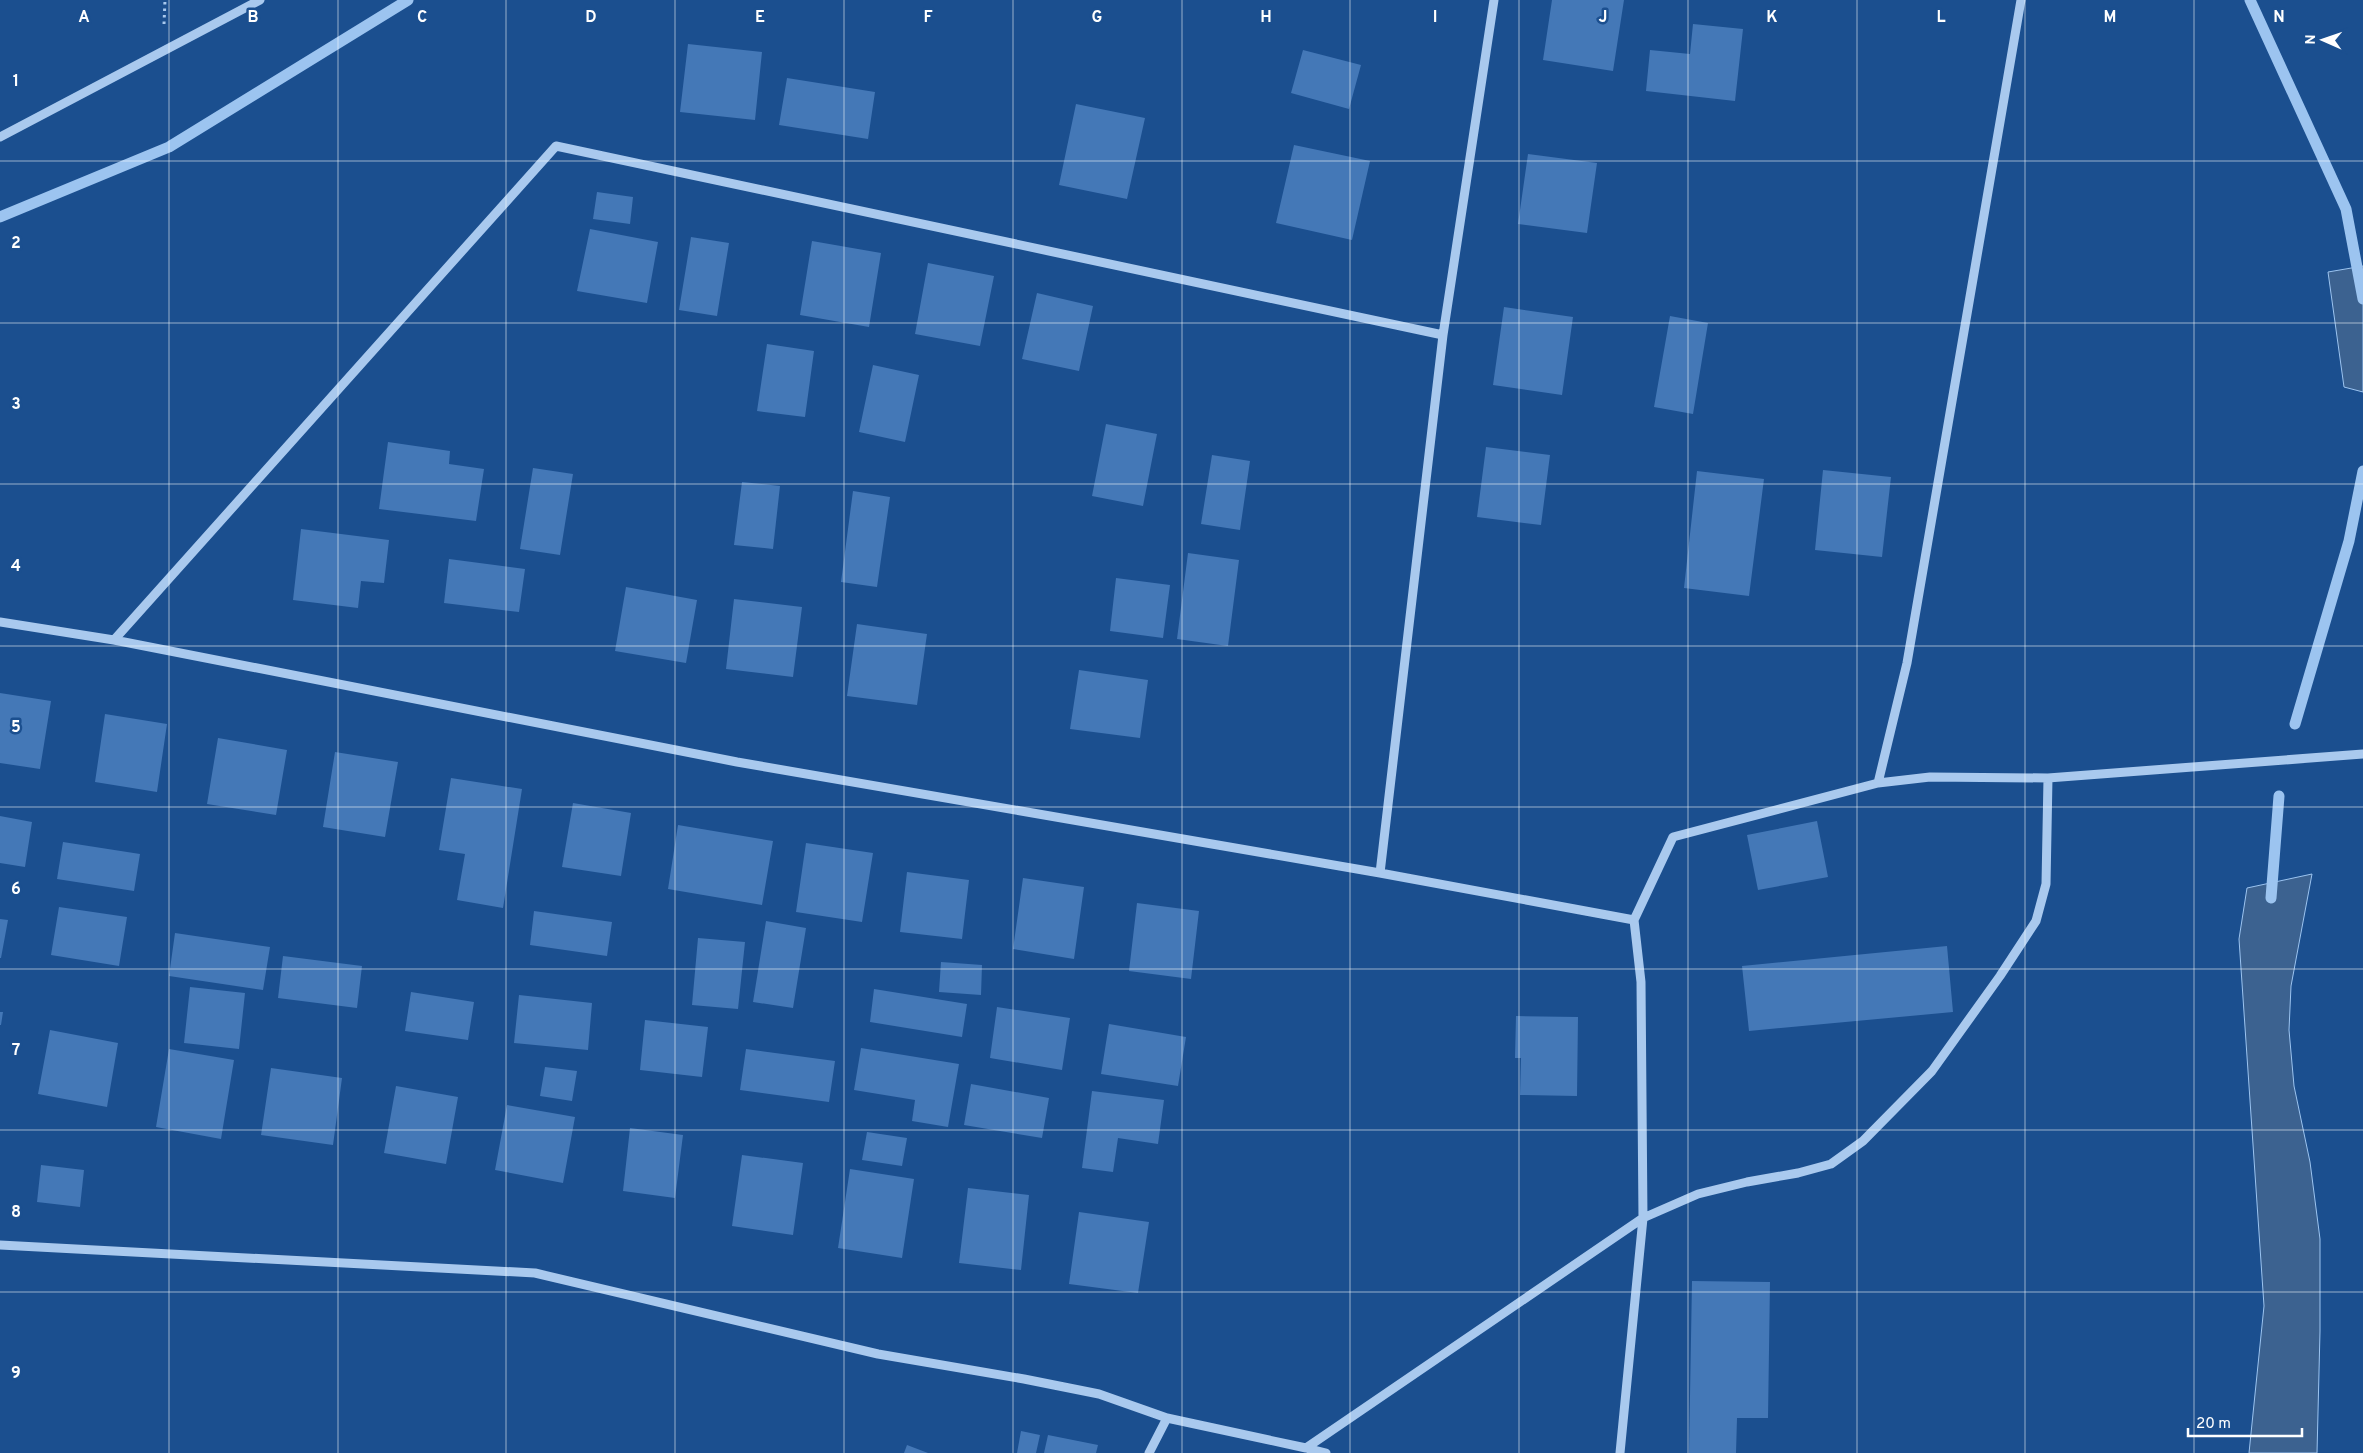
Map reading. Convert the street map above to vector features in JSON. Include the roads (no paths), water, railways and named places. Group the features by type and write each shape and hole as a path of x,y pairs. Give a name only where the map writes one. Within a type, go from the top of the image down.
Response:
{"street":[{"path":"0,137 260,0"},
{"path":"1380,873 1443,335 1494,0"},
{"path":"1878,783 1907,663 2021,0"},
{"path":"114,640 556,146 1443,335"},
{"path":"0,622 114,640 737,762 1380,873 1634,920"},
{"path":"1620,1453 1643,1218 1641,982 1634,920 1673,837 1878,783 1930,777 2048,778 2363,754"},
{"path":"1306,1448 1643,1218 1698,1194 1747,1182 1798,1173 1831,1164 1863,1141 1932,1071 2000,976 2036,921 2046,884 2048,778"},
{"path":"0,1245 535,1273 878,1354 1099,1394 1167,1418 1326,1453"},
{"path":"1149,1453 1167,1418"}],"water":[{"path":"2363,266 2363,392 2344,387 2328,272"},
{"path":"2312,874 2291,986 2289,1030 2294,1086 2310,1162 2320,1239 2317,1453 2249,1453 2264,1306 2239,939 2247,888"}],"waterway":[{"path":"0,217 169,147 408,0"},
{"path":"2250,0 2346,209 2363,299"},
{"path":"2295,724 2349,541 2363,471"},
{"path":"2271,898 2279,796"}]}
